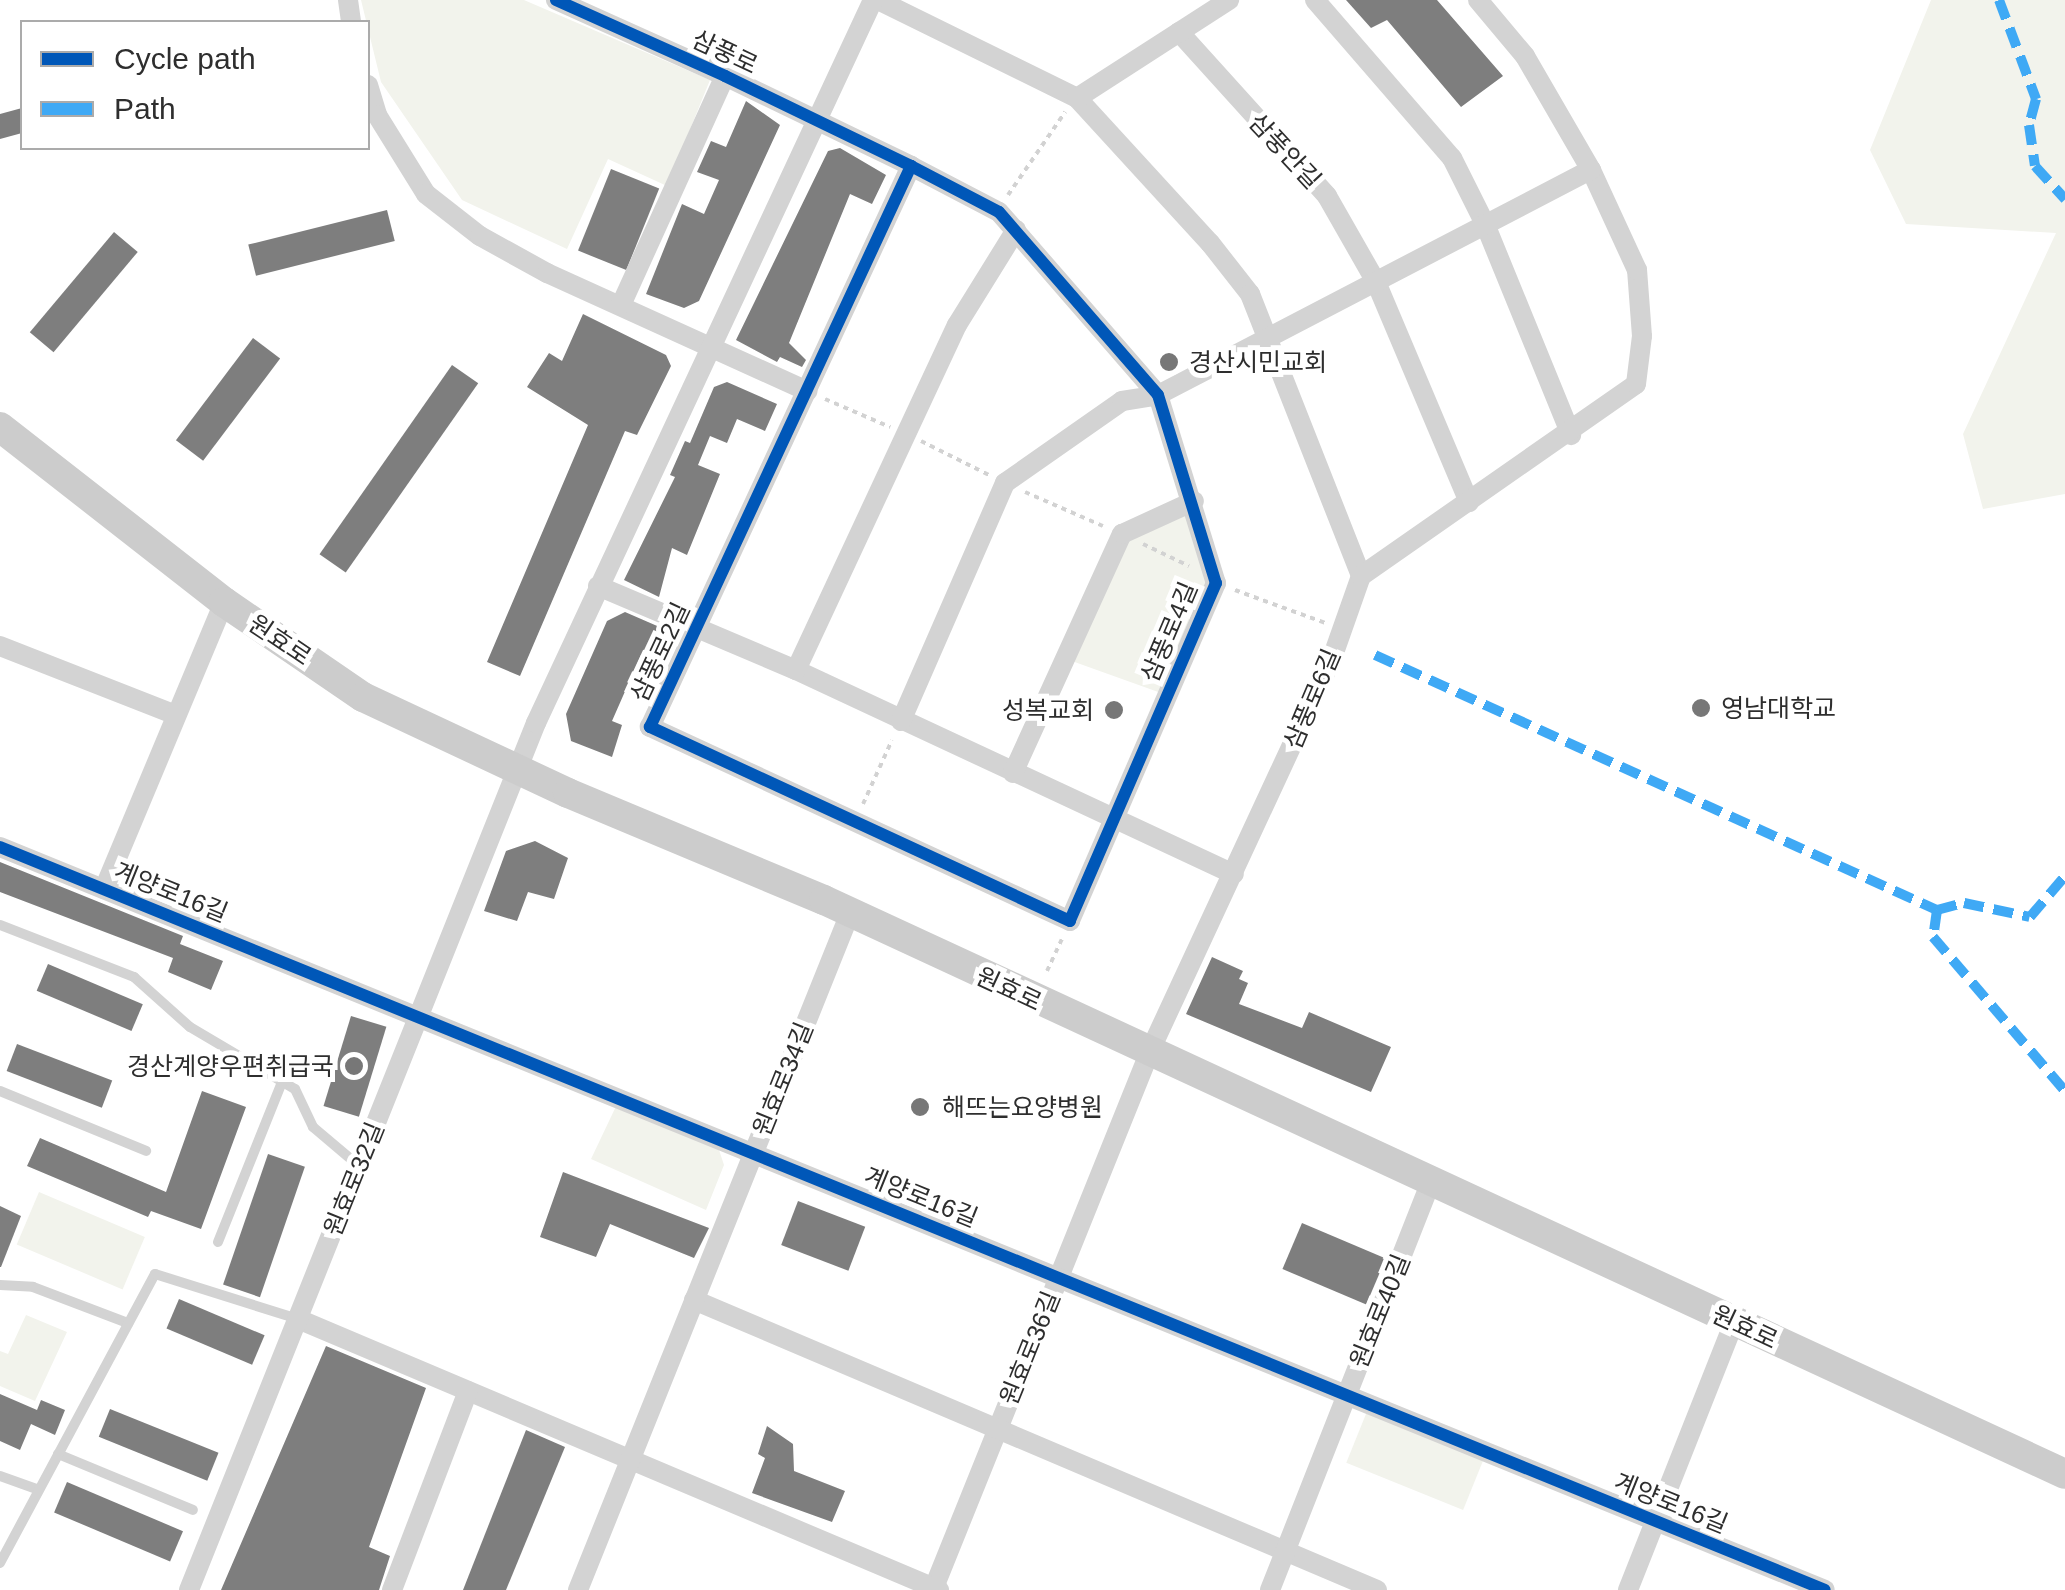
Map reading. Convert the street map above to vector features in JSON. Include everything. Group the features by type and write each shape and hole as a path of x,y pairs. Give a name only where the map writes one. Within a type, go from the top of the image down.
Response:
{"main road":[{"name":"원효로","path":"0,426 224,602 362,696 850,913 2065,1474"}],"street":[{"path":"520,768 598,586 875,0 1077,98 1210,243 1250,294 1361,576 1571,435 1636,384 1642,336 1637,270 1591,170 1526,56 1478,0"},
{"path":"1077,98 1229,0"},
{"path":"1315,0 1452,158 1486,224 1571,435"},
{"name":"삼풍로","path":"564,2 818,122"},
{"name":"삼풍안길","path":"1178,32 1327,196 1376,282 1469,502"},
{"path":"621,304 725,76"},
{"path":"370,92 377,114 426,194 480,236 807,392 910,166"},
{"name":"삼풍로4길","path":"818,122 998,212 1016,230 1158,394 1194,501 1215,580 1070,921"},
{"path":"901,721 1009,480 1122,401 1158,394 1591,170"},
{"path":"796,670 909,435 956,326 1016,230"},
{"name":"삼풍로2길","path":"807,392 650,728 855,822"},
{"path":"1012,773 1122,534 1194,501"},
{"name":"삼풍로6길","path":"1150,1051 1331,660 1361,576"},
{"name":"삼풍로2길","path":"598,586 796,670 1234,874"},
{"path":"104,889 224,602"},
{"path":"0,646 176,715"},
{"name":"원효로32길","path":"189,1590 520,768"},
{"path":"855,822 1070,921"},
{"name":"계양로16길","path":"0,847 1824,1590"},
{"name":"원효로34길","path":"578,1590 850,913"},
{"name":"원효로36길","path":"935,1589 1150,1051"},
{"name":"원효로40길","path":"1270,1590 1431,1182"},
{"path":"694,1300 1377,1590"},
{"path":"298,1319 935,1589"},
{"path":"1628,1590 1734,1322"},
{"path":"392,1590 468,1391"}],"lane":[{"path":"0,925 134,977 190,1027 294,1089 313,1127 359,1166"},
{"path":"218,1242 282,1082"},
{"path":"0,1091 146,1151"},
{"path":"0,1563 154,1274 298,1319"},
{"path":"0,1285 33,1287 128,1323"},
{"path":"58,1454 193,1510"},
{"path":"0,1476 39,1490"}],"path":[{"path":"998,212 1029,156 1077,98"},
{"path":"1009,480 1215,580 1324,623"},
{"path":"855,822 901,721"},
{"path":"1047,971 1070,921"}],"shaded area":[{"path":"361,0 524,0 710,80 667,186 608,159 567,249 462,200 381,82 370,20 366,20"},
{"path":"1931,0 2065,0 2065,494 1983,509 1963,434 2056,233 1906,224 1870,150"},
{"path":"1190,513 1209,578 1161,693 1069,660 1125,538"},
{"path":"619,1100 718,1147 724,1165 706,1210 591,1159"},
{"path":"39,1192 145,1237 123,1289 17,1244"},
{"path":"26,1315 67,1332 35,1401 0,1386 0,1351 8,1354"},
{"path":"1368,1409 1485,1456 1463,1510 1346,1463"}],"building":[{"path":"1346,0 1437,0 1503,76 1461,107 1387,20 1371,28"},
{"path":"746,101 780,125 699,301 684,308 646,294 682,204 704,214 719,180 697,172 711,141 726,147"},
{"path":"20,109 20,134 0,139 0,114"},
{"path":"840,148 886,175 872,204 850,194 789,343 806,360 802,367 780,357 777,362 736,340 828,151"},
{"path":"611,169 659,188 626,270 578,251"},
{"path":"387,210 395,241 256,276 248,245"},
{"path":"114,232 138,252 54,352 30,332"},
{"path":"583,314 666,355 671,366 637,435 625,431 520,676 487,662 588,425 527,387 549,353 562,361"},
{"path":"253,338 280,358 203,461 176,440"},
{"path":"452,365 478,383 346,573 320,554"},
{"path":"727,382 777,404 765,431 737,419 727,443 710,436 698,465 720,474 687,555 672,548 659,597 624,580 675,477 670,475 685,441 690,443 714,387"},
{"path":"625,612 671,632 660,662 641,655 612,721 622,725 612,757 571,741 566,714 607,621"},
{"path":"535,841 568,858 554,899 528,892 517,921 484,911 506,851"},
{"path":"0,862 183,936 180,944 223,961 211,990 168,972 173,958 0,892"},
{"path":"1212,957 1243,971 1239,979 1248,983 1239,1004 1302,1028 1309,1012 1391,1047 1371,1092 1186,1014"},
{"path":"48,964 143,1004 131,1031 37,991"},
{"name":"경산계양우편취급국","path":"351,1016 386,1027 359,1117 324,1106"},
{"path":"17,1044 112,1081 102,1108 7,1071"},
{"path":"202,1091 246,1107 201,1229 151,1211 148,1217 27,1166 40,1138 166,1192"},
{"path":"268,1154 305,1167 260,1297 223,1284"},
{"path":"563,1172 709,1228 694,1258 610,1224 596,1257 540,1237"},
{"path":"798,1201 865,1227 848,1271 781,1245"},
{"path":"0,1206 21,1216 1,1267 0,1267"},
{"path":"1302,1223 1386,1259 1366,1305 1282,1269"},
{"path":"179,1299 265,1335 252,1365 166,1328"},
{"path":"326,1346 426,1388 369,1547 390,1556 379,1590 221,1590"},
{"path":"0,1394 37,1410 41,1400 65,1410 55,1435 31,1424 20,1450 0,1441"},
{"path":"110,1409 218,1453 207,1481 99,1437"},
{"path":"767,1426 793,1444 794,1471 845,1491 832,1522 752,1493 765,1458 758,1454"},
{"path":"526,1430 565,1447 506,1590 463,1590"},
{"path":"67,1482 183,1531 170,1562 54,1512"}],"marked path":[{"path":"1999,0 2036,99 2029,125 2035,166 2065,199"},
{"path":"1375,655 1937,910 1933,937 2065,1091"},
{"path":"1937,910 1964,903 2030,917 2065,876"}],"cycle path":[{"path":"556,0 725,76 911,166 999,212 1158,395 1216,583 1070,921 650,727 911,166"},
{"path":"0,847 1825,1590"}],"place":[{"name":"경산시민교회","path":"1169,362"},
{"name":"영남대학교","path":"1701,708"},
{"name":"성복교회","path":"1114,710"},
{"name":"경산계양우편취급국","path":"354,1066"},
{"name":"해뜨는요양병원","path":"920,1107"}]}
